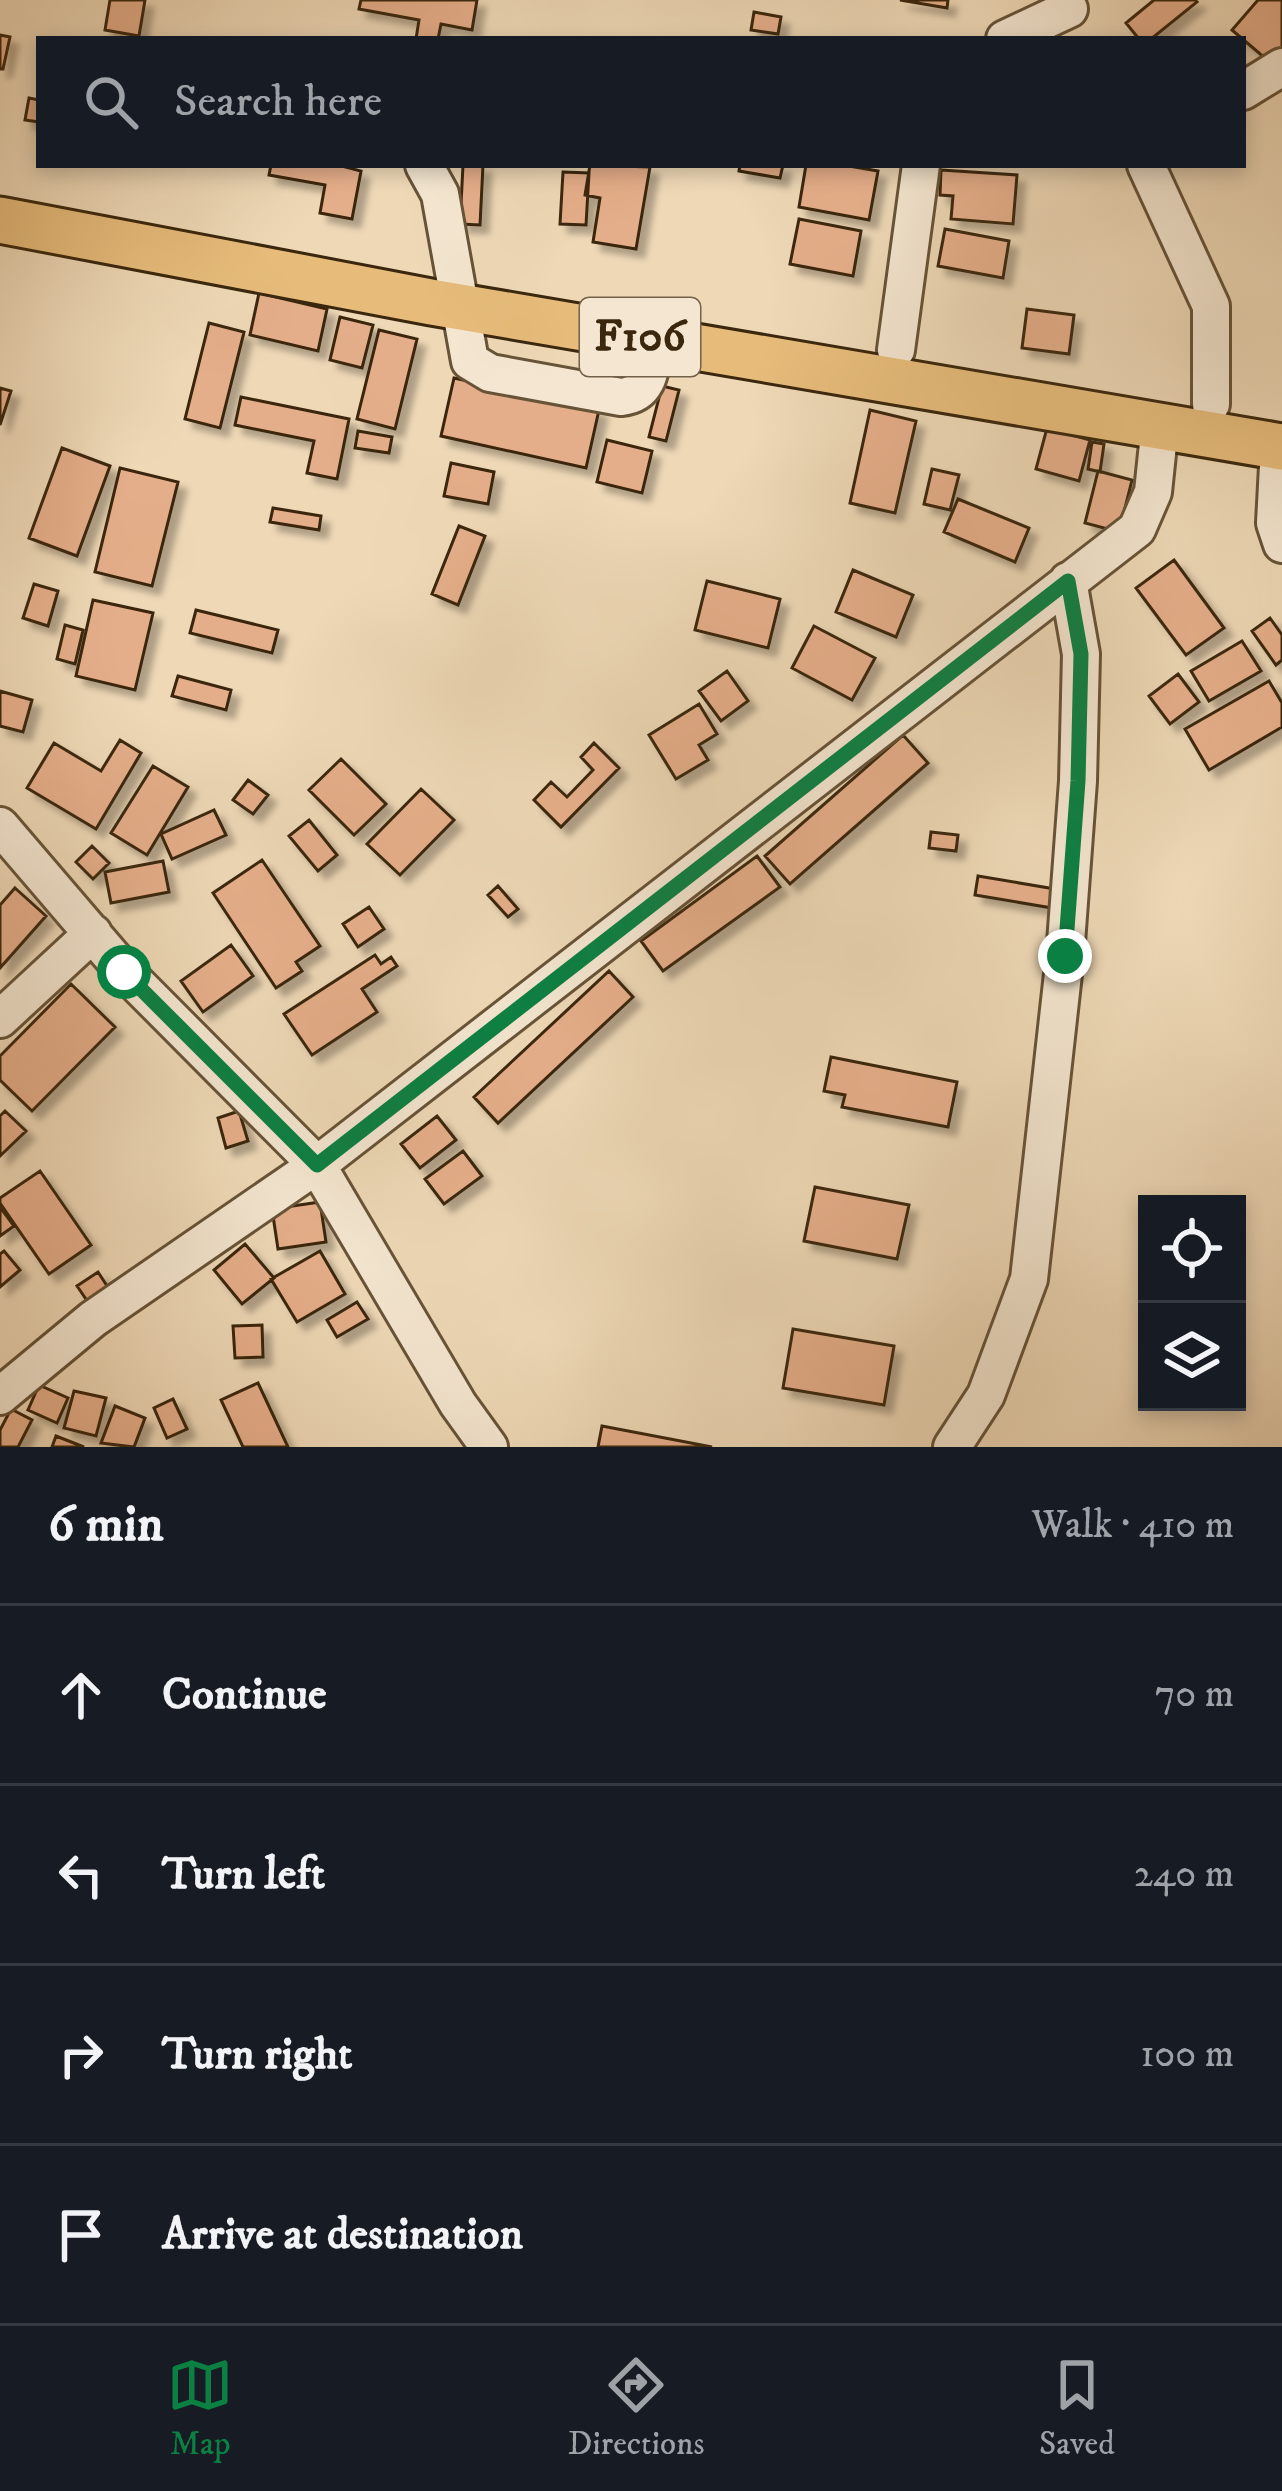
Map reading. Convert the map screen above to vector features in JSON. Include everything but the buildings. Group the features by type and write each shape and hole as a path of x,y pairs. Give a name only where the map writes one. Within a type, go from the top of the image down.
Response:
{"main road":[{"name":"F106","path":"0,190 168,238"},
{"name":"F106","path":"0,220 168,238 457,291 896,350 1211,404 1281,437"},
{"name":"F106","path":"457,291 654,340 1160,425 1281,437"}],"street":[{"path":"1014,36 1073,16"},
{"path":"1246,89 1282,67"},
{"path":"426,168 440,194 470,361 490,373 621,397 635,395 646,386 654,340"},
{"path":"896,350 921,168"},
{"path":"1147,168 1210,306 1211,404"},
{"path":"1,1393 92,1319 317,1165 1137,529 1153,492 1160,425"},
{"path":"1281,437 1275,523 1282,544"},
{"path":"952,1447 986,1395 1029,1279 1065,956 1078,781 1081,654 1068,581"},
{"path":"0,826 124,972 317,1165 458,1404 489,1447"},
{"path":"0,1019 93,932"}],"route":[{"path":"124,972 317,1165 1068,581 1081,654 1078,781 1065,956"}]}
